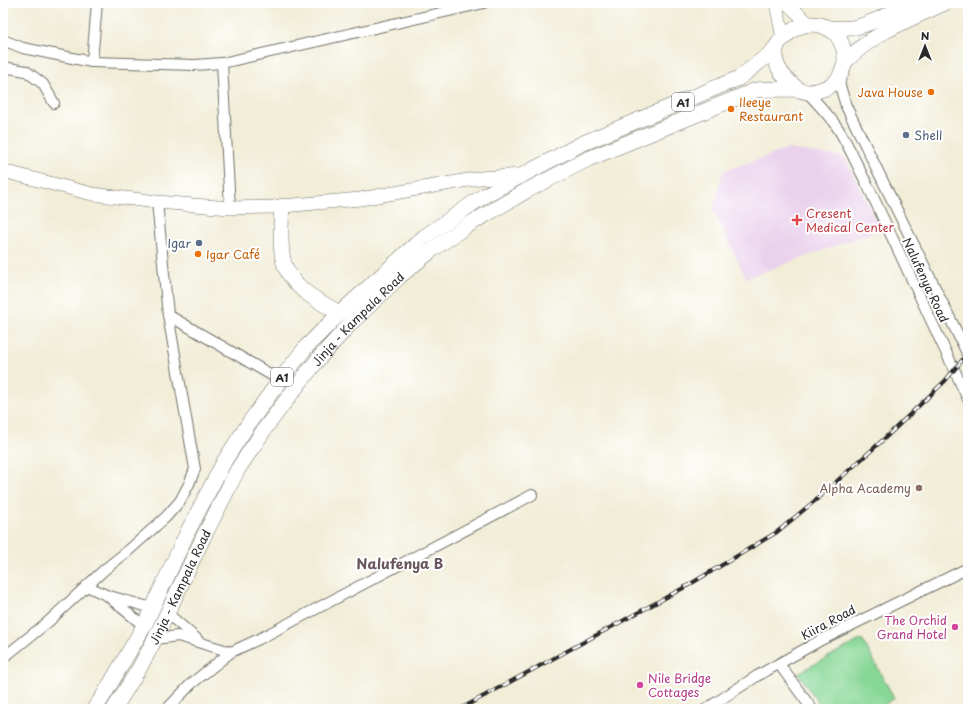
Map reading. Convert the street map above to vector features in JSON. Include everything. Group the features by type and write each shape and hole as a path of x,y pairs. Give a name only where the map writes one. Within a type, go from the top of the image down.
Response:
{"highway":[{"path":"809,24 827,28 851,28 880,19 911,3"},
{"path":"838,79 845,62 856,50 912,17 945,3"},
{"name":"A1","path":"780,42 790,31 799,26 809,24"},
{"path":"827,28 836,35 842,44 845,62"},
{"path":"780,42 775,58 782,75 787,82 802,91"},
{"name":"Jinja - Kampala Road","path":"94,709 144,626 188,531 226,460 280,380 307,346 340,313 424,237 485,195 581,144 739,78 771,54 780,42"},
{"name":"A1","path":"802,91 820,90 828,87 838,79"},
{"name":"Jinja - Kampala Road","path":"114,709 140,667 168,614 203,538 238,469 266,428 320,357 352,322 400,276 433,249 468,225 526,190 588,159 756,90 774,89 802,91"},
{"path":"282,206 282,254 286,268 298,286 316,300 340,313"}],"main road":[{"path":"776,3 780,42"},
{"path":"787,3 809,24"},
{"path":"3,171 92,194 157,202 230,208 282,206 360,199 480,178 521,175"}],"street":[{"path":"92,62 97,3"},
{"path":"3,40 23,48 92,62 195,65 222,63 484,3"},
{"path":"222,63 230,208"},
{"path":"3,67 26,71 43,84 54,103"},
{"name":"Nalufenya Road","path":"838,79 846,106 968,356"},
{"name":"Nalufenya Road","path":"802,91 826,112 838,129 867,184 968,399"},
{"path":"3,658 48,622 104,570 166,517 180,501 195,469 168,315 157,202"},
{"path":"168,315 280,380"},
{"path":"167,709 191,684 230,652 259,639 532,495"},
{"name":"Kiira Road","path":"706,709 757,676 820,640 968,568"},
{"path":"87,586 106,595 152,608"},
{"path":"106,595 144,626"},
{"path":"168,614 203,644"},
{"path":"155,639 178,636 230,652"},
{"path":"779,664 812,709"}],"shaded area":[{"name":"Cresent Medical Center","path":"788,149 845,157 880,230 746,278 713,209 723,171"}],"green space":[{"path":"862,639 894,698 878,709 822,709 798,673"}],"railway":[{"path":"460,709 687,586 777,532 817,499 884,439 945,381 968,353"}],"place":[{"name":"Java House","path":"931,92"},
{"name":"Ileeye Restaurant","path":"731,109"},
{"name":"Shell","path":"906,135"},
{"name":"Cresent Medical Center","path":"797,220"},
{"name":"Igar","path":"199,243"},
{"name":"Igar Café","path":"198,254"},
{"name":"Alpha Academy","path":"919,488"},
{"name":"The Orchid Grand Hotel","path":"955,627"},
{"name":"Nile Bridge Cottages","path":"640,685"}],"district":[{"name":"Nalufenya B","path":"400,563"}]}
